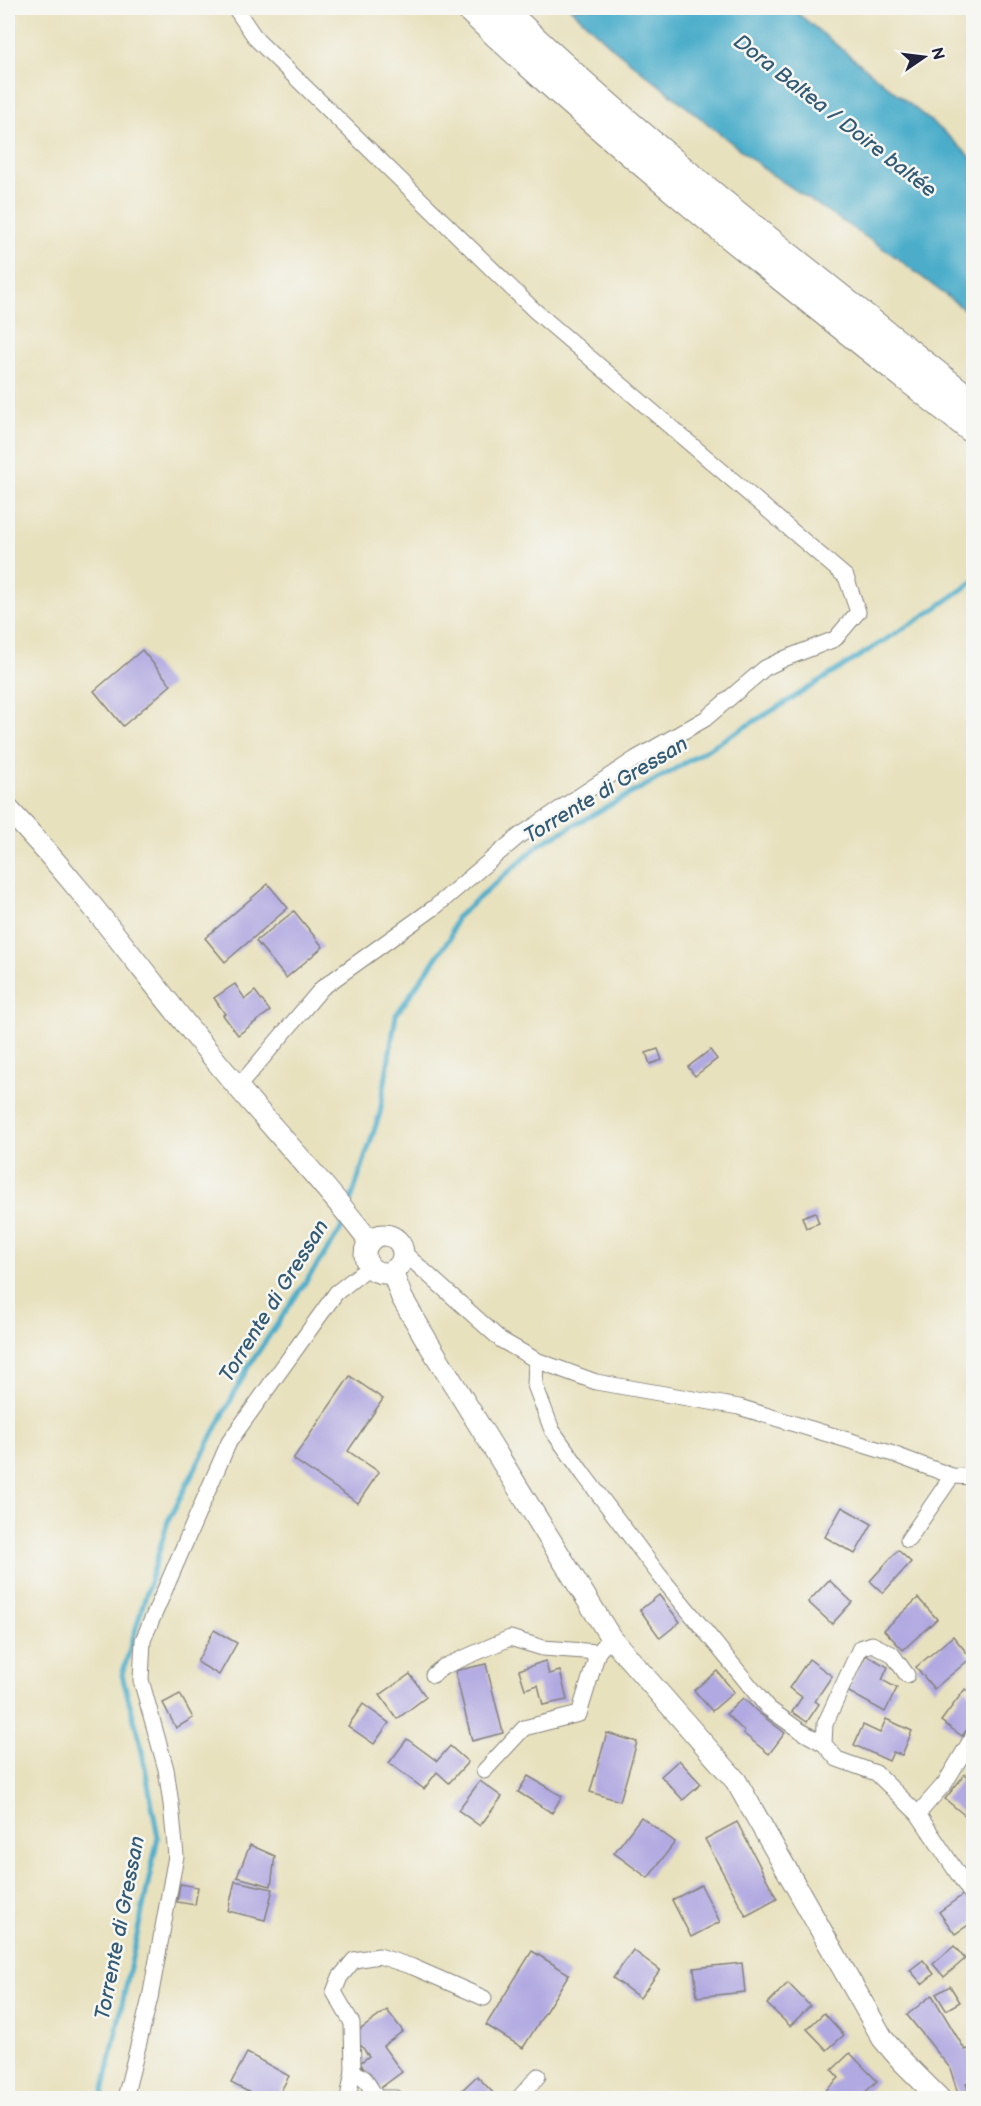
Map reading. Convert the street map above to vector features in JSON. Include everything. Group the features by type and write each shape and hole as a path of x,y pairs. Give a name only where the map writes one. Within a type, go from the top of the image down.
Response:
{"highway":[{"path":"470,8 628,150 771,269 974,431"},
{"path":"501,8 653,143 795,261 974,404"}],"main road":[{"path":"8,808 47,850 238,1087 321,1181 369,1241"},
{"path":"378,1235 389,1235 398,1241 403,1252 400,1263 392,1271 384,1273 369,1267 364,1254 369,1241 378,1235"},
{"path":"392,1271 402,1298 605,1645 736,1781 883,2039 900,2060 939,2098"}],"street":[{"path":"235,8 257,40 534,310 846,577 858,612 835,639 786,657 765,668 705,719 634,759 519,836 435,907 322,988 238,1087"},
{"path":"403,1252 501,1340 536,1360 596,1382 739,1407 890,1453 952,1476 974,1477"},
{"path":"125,2098 150,1998 176,1856 166,1769 141,1680 143,1640 229,1442 336,1293 369,1267"},
{"path":"536,1360 535,1385 552,1430 667,1584 768,1708 824,1744 837,1759 876,1773 918,1814 974,1898"},
{"path":"908,1540 952,1476"},
{"path":"433,1675 443,1667 510,1638 543,1648 605,1645 579,1714 524,1728 484,1772"},
{"path":"824,1744 825,1724 860,1648 872,1644 892,1654 907,1675"},
{"path":"918,1814 945,1783 974,1735"},
{"path":"348,2098 353,2071 352,2023 334,1992 340,1977 354,1960 379,1956 413,1967 484,1998"},
{"path":"353,2071 364,2078 377,2098 396,2098"},
{"path":"519,2098 538,2076"}],"water":[{"name":"Dora Baltea / Doire baltée","path":"570,8 791,8 943,131 973,159 973,316 893,255 768,172 614,49"}],"building":[{"path":"142,650 171,685 123,726 94,691"},
{"path":"268,884 288,908 225,962 205,938"},
{"path":"294,911 323,947 286,978 256,941"},
{"path":"235,984 245,999 255,991 270,1011 238,1035 214,998"},
{"path":"658,1049 662,1060 650,1064 646,1053"},
{"path":"710,1050 717,1059 695,1076 688,1067"},
{"path":"815,1212 819,1223 806,1228 802,1217"},
{"path":"350,1376 383,1399 348,1451 379,1472 358,1503 293,1459"},
{"path":"842,1507 872,1524 855,1554 825,1537"},
{"path":"898,1550 911,1562 883,1593 870,1581"},
{"path":"829,1580 852,1602 832,1624 808,1602"},
{"path":"659,1595 680,1622 660,1638 640,1610"},
{"path":"918,1598 937,1619 903,1650 884,1630"},
{"path":"214,1630 237,1643 219,1675 197,1662"},
{"path":"953,1636 971,1658 934,1689 916,1667"},
{"path":"866,1655 888,1667 882,1680 897,1688 885,1712 847,1691"},
{"path":"809,1659 832,1676 815,1701 819,1704 807,1722 792,1712 802,1697 789,1688"},
{"path":"545,1661 549,1674 560,1671 567,1700 543,1705 538,1685 525,1689 519,1670"},
{"path":"486,1664 503,1733 472,1741 455,1671"},
{"path":"717,1671 734,1692 712,1711 694,1690"},
{"path":"410,1674 426,1697 397,1719 380,1695"},
{"path":"965,1689 974,1696 974,1721 962,1736 941,1721"},
{"path":"180,1694 193,1718 176,1728 163,1703"},
{"path":"743,1698 785,1733 769,1754 744,1734 744,1731 726,1714"},
{"path":"363,1704 389,1723 374,1744 348,1726"},
{"path":"886,1719 912,1731 902,1755 893,1752 889,1761 854,1745 863,1725 880,1733"},
{"path":"607,1733 637,1742 620,1801 590,1792"},
{"path":"407,1739 437,1761 450,1746 468,1762 449,1783 437,1772 424,1789 389,1763"},
{"path":"679,1760 701,1784 683,1800 661,1776"},
{"path":"965,1774 974,1782 974,1823 945,1799"},
{"path":"528,1776 562,1796 552,1813 518,1792"},
{"path":"480,1781 502,1797 480,1826 458,1810"},
{"path":"641,1817 675,1842 648,1878 614,1853"},
{"path":"737,1822 777,1899 746,1916 705,1839"},
{"path":"250,1845 275,1856 271,1886 237,1877"},
{"path":"235,1881 273,1889 265,1920 228,1911"},
{"path":"180,1884 198,1887 195,1905 177,1902"},
{"path":"701,1885 720,1922 691,1937 672,1900"},
{"path":"964,1894 974,1907 974,1921 955,1934 939,1912"},
{"path":"954,1946 965,1959 944,1977 933,1964"},
{"path":"633,1950 660,1970 640,1998 613,1978"},
{"path":"532,1951 569,1974 523,2048 486,2025"},
{"path":"923,1960 934,1974 922,1984 910,1970"},
{"path":"742,1963 745,1992 697,1997 694,1968"},
{"path":"788,1983 810,2006 790,2026 767,2004"},
{"path":"950,1986 960,2002 946,2010 936,1994"},
{"path":"932,1995 965,2050 974,2047 974,2078 966,2083 968,2090 958,2094 950,2068 907,2015"},
{"path":"387,2010 403,2031 383,2046 402,2072 379,2089 360,2063 369,2056 353,2035"},
{"path":"824,2013 844,2035 827,2050 807,2029"},
{"path":"247,2053 289,2076 277,2098 260,2098 231,2083"},
{"path":"850,2053 877,2081 859,2098 829,2098 823,2093 839,2078 832,2070"},
{"path":"477,2076 495,2095 491,2098 465,2098 467,2097 461,2091"}],"waterway":[{"name":"Torrente di Gressan","path":"349,1206 380,1113 396,1015 450,938 456,918 540,844 668,773 788,701 933,610 974,581"},
{"name":"Torrente di Gressan","path":"102,2098 158,1837 140,1741 122,1675 168,1521 248,1367 340,1231 345,1218"}]}
